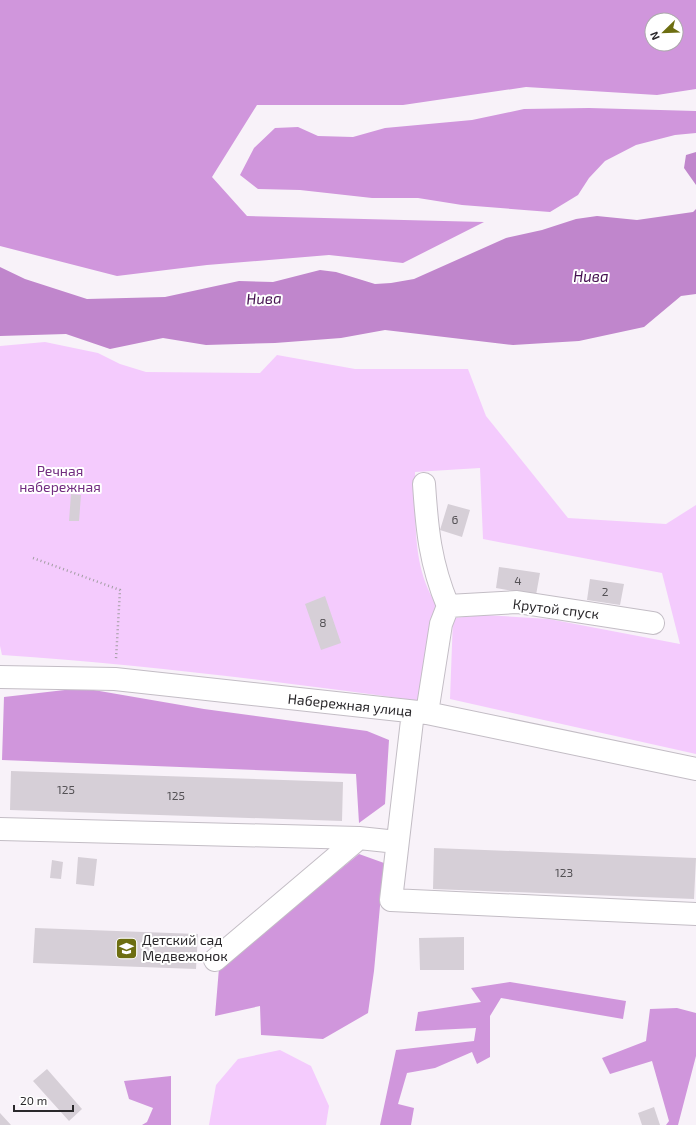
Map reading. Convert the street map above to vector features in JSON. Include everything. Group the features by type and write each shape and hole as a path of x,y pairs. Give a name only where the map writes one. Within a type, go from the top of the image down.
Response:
{"street":[{"path":"424,484 427,530 437,578 448,606 441,624 420,713 397,842 390,900 696,914"},
{"name":"Крутой спуск","path":"448,606 517,602 653,623"},
{"name":"Набережная улица","path":"0,677 115,679 420,713 693,774"},
{"path":"0,829 359,838 397,842"},
{"path":"215,960 359,838"}],"path":[{"path":"33,558 120,590 115,679"}],"green space":[{"name":"Речная набережная","path":"45,342 98,353 120,364 146,372 260,373 277,355 355,369 468,369 486,416 568,518 666,524 696,505 696,754 450,699 453,618 485,615 549,619 680,644 662,573 483,539 480,468 415,472 416,523 419,558 429,590 437,605 420,701 264,680 159,668 2,655 0,646 0,346"},
{"path":"280,1050 311,1066 329,1106 326,1125 209,1125 216,1085 238,1059"}],"shaded area":[{"path":"0,0 696,0 696,89 657,95 526,87 403,105 257,105 212,177 247,216 484,222 403,263 329,255 207,265 117,276 0,246"},
{"path":"589,108 696,111 696,133 675,135 636,145 605,161 589,178 578,195 550,212 462,205 418,198 372,198 300,190 258,189 240,175 254,148 275,128 298,127 318,136 353,137 385,128 472,120 524,109"},
{"path":"82,688 204,709 367,731 389,740 385,804 359,823 356,774 2,760 4,697"},
{"path":"359,854 384,863 374,971 368,1013 323,1039 261,1035 260,1006 215,1016 219,968"},
{"path":"510,982 626,1001 623,1019 501,998 490,1016 490,1057 477,1064 472,1052 435,1068 407,1073 398,1104 414,1108 411,1125 380,1125 396,1050 474,1041 476,1028 415,1031 418,1012 481,1002 471,988"},
{"path":"677,1008 696,1013 696,1056 678,1125 666,1125 669,1121 652,1061 610,1074 602,1058 646,1041 650,1009"},
{"path":"171,1076 171,1125 142,1125 147,1122 153,1108 129,1099 124,1081"}],"water":[{"path":"696,152 696,185 684,168 686,155"},
{"name":"Нива","path":"696,209 696,294 681,296 644,327 579,341 513,345 385,330 341,338 275,343 206,345 163,338 110,349 66,334 0,336 0,267 25,279 87,299 165,297 239,281 273,282 320,270 336,272 375,284 391,283 414,279 506,238 542,230 576,219 597,216 637,220 693,212"}],"building":[{"path":"71,494 81,495 79,521 69,521"},
{"path":"448,504 470,510 462,537 440,530"},
{"path":"499,567 540,573 536,595 496,588"},
{"path":"590,579 624,584 620,605 587,600"},
{"path":"325,596 341,643 321,650 305,604"},
{"path":"11,771 343,782 342,821 10,810"},
{"path":"434,848 696,858 694,899 433,889"},
{"path":"78,857 97,859 94,886 76,884"},
{"path":"52,860 63,862 61,879 50,878"},
{"path":"35,928 198,934 196,969 33,963"},
{"path":"464,937 464,970 420,970 419,938"},
{"path":"47,1069 82,1109 69,1121 33,1081"},
{"path":"654,1107 660,1125 642,1125 638,1113"},
{"path":"0,1113 11,1125 0,1125"}],"place":[{"name":"Детский сад Медвежонок","path":"127,948"}]}
